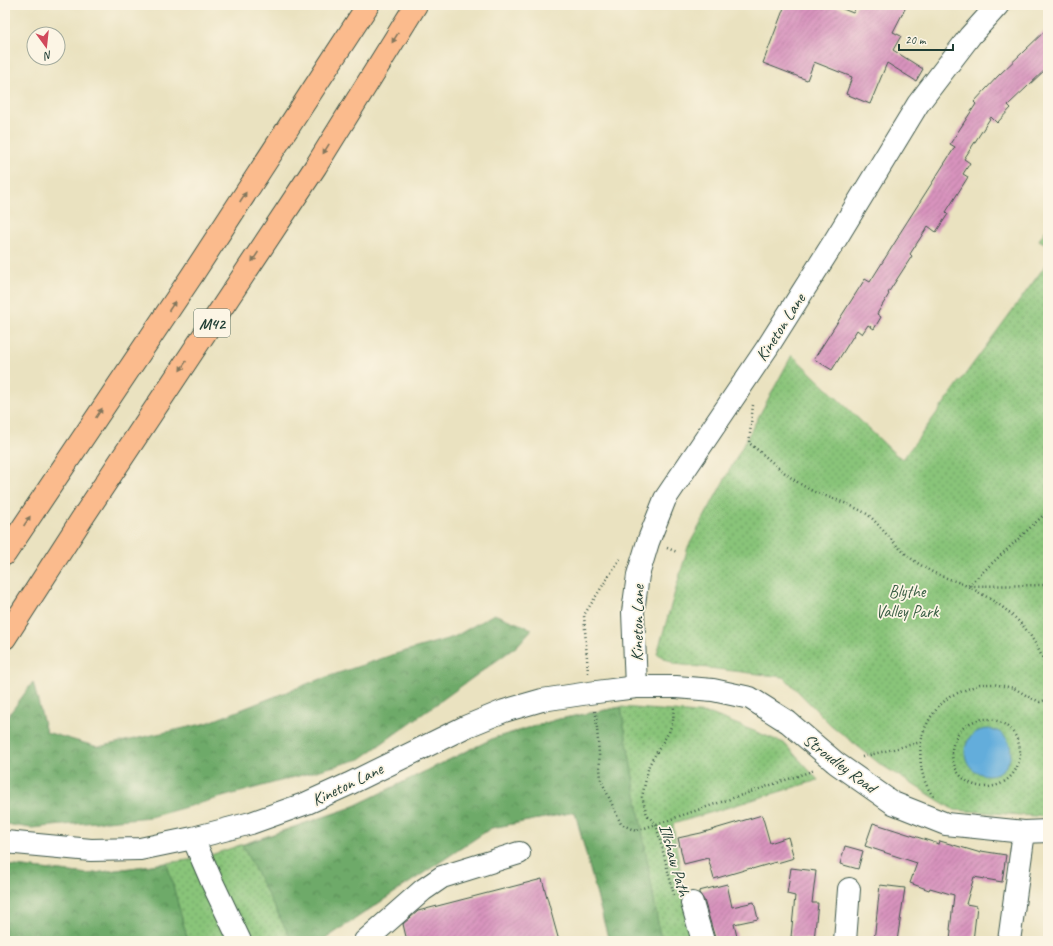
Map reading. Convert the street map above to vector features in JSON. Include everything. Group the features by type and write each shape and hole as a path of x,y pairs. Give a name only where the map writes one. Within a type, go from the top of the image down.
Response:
{"highway":[{"name":"M42","path":"5,554 191,277 368,5"},
{"name":"M42","path":"5,638 83,517 316,166 416,5"}],"street":[{"name":"Kineton Lane","path":"5,842 91,850 140,849 193,838 251,823 306,803 349,784 465,727 504,711 542,700 636,687 634,612 638,575 648,542 665,499 768,348 918,104 970,36 998,5"},
{"name":"Stroudley Road","path":"636,687 676,687 713,690 750,698 788,722 836,763 893,803 946,824 1024,832 1048,831"},
{"path":"1009,941 1024,832"},
{"path":"193,838 240,941"},
{"path":"365,941 424,890 442,877 519,854"},
{"path":"845,941 849,889"},
{"path":"683,901 703,941"}],"path":[{"path":"749,443 789,477 810,490 841,501 867,514 876,522 890,539 910,557 928,570 968,586 1004,607 1029,634 1048,670"},
{"path":"968,586 1048,511"},
{"path":"968,586 1048,585"},
{"name":"Illshaw Path","path":"674,706 673,721 669,732 649,765 642,797 647,815 656,824 674,892 683,901"},
{"path":"984,718 1002,722 1008,726 1020,744 1021,756 1018,768 1006,782 992,787 980,787 965,781 955,769 952,757 952,747 956,736 962,728 972,721 984,718"},
{"path":"920,742 922,775 928,790 945,813 946,824"}],"green space":[{"path":"1048,227 1048,245 1039,240"},
{"name":"Blythe Valley Park","path":"1048,262 1048,817 954,810 880,764 831,725 784,677 675,664 657,654 688,547 792,355 895,454 903,459"},
{"path":"494,614 532,629 517,646 360,759 150,817 31,828 5,824 5,720 33,682 46,732 98,747 207,723 312,682 395,654 454,637"},
{"path":"621,707 711,714 784,743 818,780 673,824 691,941 609,941 575,812 491,828 322,941 5,941 5,865 88,874 202,858 350,808 494,738 559,719"},
{"path":"621,707 661,941 609,941 575,812 491,828 322,941 292,941 242,845 350,808 494,738 559,719"},
{"path":"167,863 188,941 5,941 5,865 88,874"}],"water":[{"path":"983,729 993,729 1001,733 1007,739 1011,747 1011,757 1007,765 1001,771 993,775 983,775 975,771 969,765 965,757 965,747 969,739 975,733"}],"building":[{"path":"785,5 833,5 853,13 857,5 907,5 893,32 901,36 893,50 923,69 916,81 887,63 870,104 846,94 852,77 814,62 807,80 763,63"},
{"path":"1048,28 1048,67 1008,105 1011,108 997,123 991,117 964,159 970,163 963,174 968,177 946,212 948,214 936,232 928,226 910,254 912,256 888,293 889,294 877,314 881,317 874,329 868,325 862,334 857,330 832,370 814,359 865,279 870,282 955,147 950,144 976,104 974,102 998,76"},
{"path":"762,815 770,843 788,837 794,858 752,869 751,868 714,879 708,858 684,864 678,838 701,833"},
{"path":"873,823 939,844 940,841 981,853 981,851 1006,855 1002,882 974,877 966,904 977,906 973,941 950,941 954,895 930,888 929,890 910,883 917,863 865,846"},
{"path":"845,846 863,851 858,869 840,864"},
{"path":"791,868 816,871 812,903 818,903 814,940 791,937 795,896 787,894"},
{"path":"542,879 559,941 407,941 403,924 418,911"},
{"path":"727,884 732,907 754,902 758,919 734,924 738,941 715,941 704,900 699,891"},
{"path":"880,885 905,888 897,941 874,941"}]}
